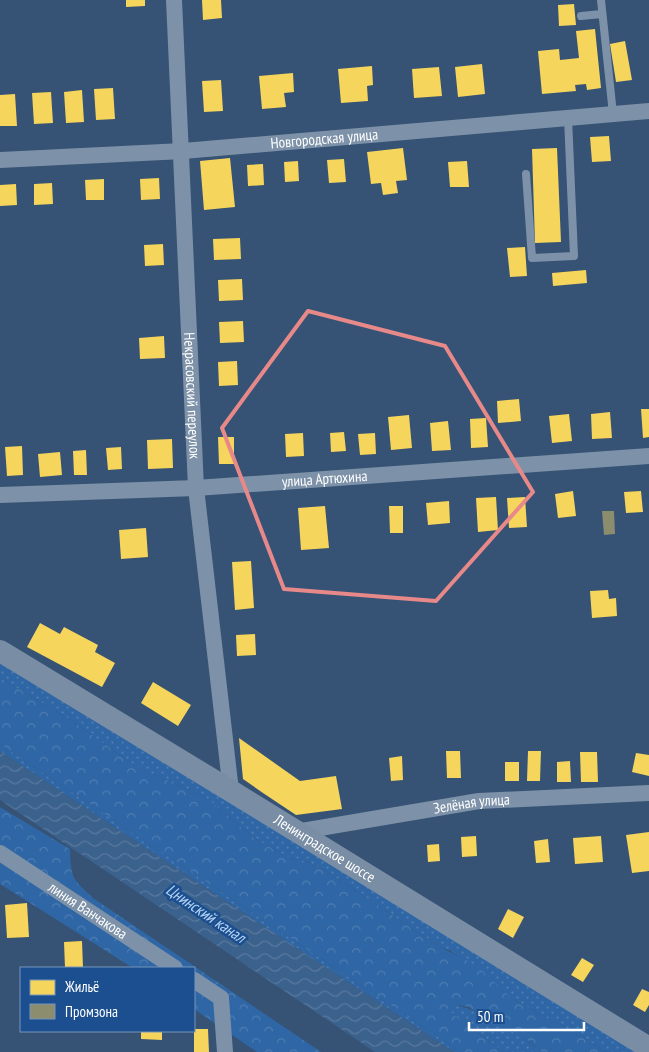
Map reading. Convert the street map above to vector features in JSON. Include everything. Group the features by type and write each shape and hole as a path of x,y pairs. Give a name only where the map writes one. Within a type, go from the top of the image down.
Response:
{"street":[{"name":"Некрасовский переулок","path":"174,0 183,151 196,488 232,791"},
{"name":"Новгородская улица","path":"0,160 183,151 649,111"},
{"name":"улица Артюхина","path":"0,495 196,488 649,456"},
{"name":"Ленинградское шоссе","path":"0,651 232,791 649,1048"},
{"name":"Зелёная улица","path":"296,832 479,801 649,793"},
{"name":"линия Ванчакова","path":"0,853 173,967"},
{"path":"195,981 221,998 224,1052"}],"lane":[{"path":"601,0 613,114"},
{"path":"581,16 602,14"},
{"path":"526,174 532,258 574,256 568,118"}],"highlighted area":[{"path":"308,311 445,346 533,492 436,601 284,589 222,428"}],"green space":[{"path":"0,663 642,1052 604,1052 599,1047 511,998 451,951 442,948 326,871 305,861 289,858 255,839 205,797 137,767 71,720 0,678"},
{"path":"0,678 71,720 137,767 205,797 255,839 289,858 305,861 326,871 442,948 476,965 511,998 599,1047 604,1052 542,1052 528,1041 468,1007 454,1004 449,1010 455,1016 504,1052 461,1052 0,744"},
{"path":"0,744 461,1052 454,1052 0,751"},
{"path":"0,807 70,849 74,877 93,898 321,1052 257,1052 195,1010 195,967 131,967 0,884"},
{"path":"454,1004 477,1012 500,1024 542,1052 504,1052 455,1016 449,1010"}],"water":[{"name":"Цнинский канал","path":"0,751 454,1052 375,1052 0,800"}],"building: Жильё":[{"path":"126,0 145,0 145,6 126,7"},
{"path":"202,0 221,0 222,18 203,20"},
{"path":"574,4 576,25 559,26 558,5"},
{"path":"595,29 601,88 587,90 586,84 575,85 576,91 542,94 538,51 559,49 560,60 579,58 576,31"},
{"path":"625,41 632,80 616,82 610,44"},
{"path":"482,64 485,94 458,97 455,67"},
{"path":"372,66 373,85 367,86 368,101 341,103 338,69"},
{"path":"439,67 442,96 414,98 412,69"},
{"path":"293,73 294,92 284,93 286,107 262,109 259,76"},
{"path":"221,80 223,111 204,112 202,81"},
{"path":"113,88 115,119 96,120 94,89"},
{"path":"82,90 84,122 66,123 64,92"},
{"path":"51,92 53,123 34,124 32,93"},
{"path":"15,94 17,126 0,126 0,95"},
{"path":"609,136 611,161 592,162 590,137"},
{"path":"403,148 407,180 396,181 398,193 383,195 381,183 371,184 367,152"},
{"path":"557,148 561,242 535,243 532,149"},
{"path":"230,158 235,207 204,210 200,161"},
{"path":"344,159 346,182 329,183 327,160"},
{"path":"298,161 299,181 285,182 284,162"},
{"path":"467,161 469,187 450,187 448,162"},
{"path":"263,164 264,185 248,186 247,165"},
{"path":"159,178 160,199 141,200 140,179"},
{"path":"104,179 104,200 86,200 85,180"},
{"path":"52,183 53,204 34,205 34,184"},
{"path":"16,184 17,205 0,206 0,185"},
{"path":"240,238 241,259 214,260 213,239"},
{"path":"163,244 164,265 145,266 144,245"},
{"path":"525,247 527,276 510,277 507,248"},
{"path":"586,270 587,283 553,286 552,273"},
{"path":"242,279 243,300 219,301 218,280"},
{"path":"243,321 244,342 220,343 219,322"},
{"path":"164,336 165,358 140,359 139,338"},
{"path":"237,361 238,385 219,386 218,362"},
{"path":"519,399 521,421 498,423 497,401"},
{"path":"641,409 649,409 649,437 643,438"},
{"path":"610,412 612,438 592,439 591,414"},
{"path":"569,414 572,441 552,443 549,416"},
{"path":"409,415 412,448 391,450 388,417"},
{"path":"486,418 488,447 471,448 470,419"},
{"path":"448,421 451,450 432,451 430,423"},
{"path":"344,432 346,451 331,452 330,433"},
{"path":"303,433 304,456 286,457 285,434"},
{"path":"375,433 376,454 360,455 358,434"},
{"path":"218,437 234,437 234,464 219,464"},
{"path":"172,439 173,468 148,469 147,440"},
{"path":"22,446 23,475 7,476 5,447"},
{"path":"121,447 122,469 108,470 106,448"},
{"path":"86,450 87,475 74,475 73,451"},
{"path":"60,452 62,475 40,477 38,454"},
{"path":"573,491 576,516 558,518 555,494"},
{"path":"641,491 643,512 626,513 624,492"},
{"path":"496,497 498,530 478,532 476,498"},
{"path":"525,497 527,527 509,528 507,498"},
{"path":"449,501 450,523 428,525 426,503"},
{"path":"325,506 329,548 301,550 298,508"},
{"path":"389,506 403,506 403,533 390,533"},
{"path":"146,528 148,557 121,559 119,530"},
{"path":"251,561 254,608 235,610 232,562"},
{"path":"608,590 609,599 616,598 617,616 592,618 590,591"},
{"path":"40,623 60,634 64,627 98,645 95,652 115,663 102,687 27,647"},
{"path":"255,634 256,655 237,656 236,635"},
{"path":"153,682 191,705 178,726 141,703"},
{"path":"239,738 300,781 336,776 342,809 296,815 263,793 243,779"},
{"path":"446,751 460,751 461,778 447,778"},
{"path":"528,751 541,751 540,781 527,781"},
{"path":"580,752 597,752 598,782 581,782"},
{"path":"636,753 649,755 649,776 632,772"},
{"path":"402,756 403,780 391,781 389,758"},
{"path":"570,761 571,782 557,782 557,762"},
{"path":"505,762 519,762 519,781 505,781"},
{"path":"649,832 649,871 632,873 626,835"},
{"path":"476,836 477,856 462,857 461,837"},
{"path":"601,836 603,862 575,864 573,838"},
{"path":"548,839 550,862 536,863 534,841"},
{"path":"439,844 440,861 428,862 427,845"},
{"path":"27,903 29,937 7,938 5,905"},
{"path":"508,909 524,917 513,938 498,929"},
{"path":"82,941 83,967 65,967 64,942"},
{"path":"582,958 594,965 583,982 571,975"},
{"path":"642,989 649,992 649,1005 645,1012 633,1005"},
{"path":"195,1029 208,1029 209,1052 194,1052"},
{"path":"141,1032 162,1032 162,1040 141,1039"}],"building: Промзона":[{"path":"602,511 614,511 615,534 604,535"}]}
